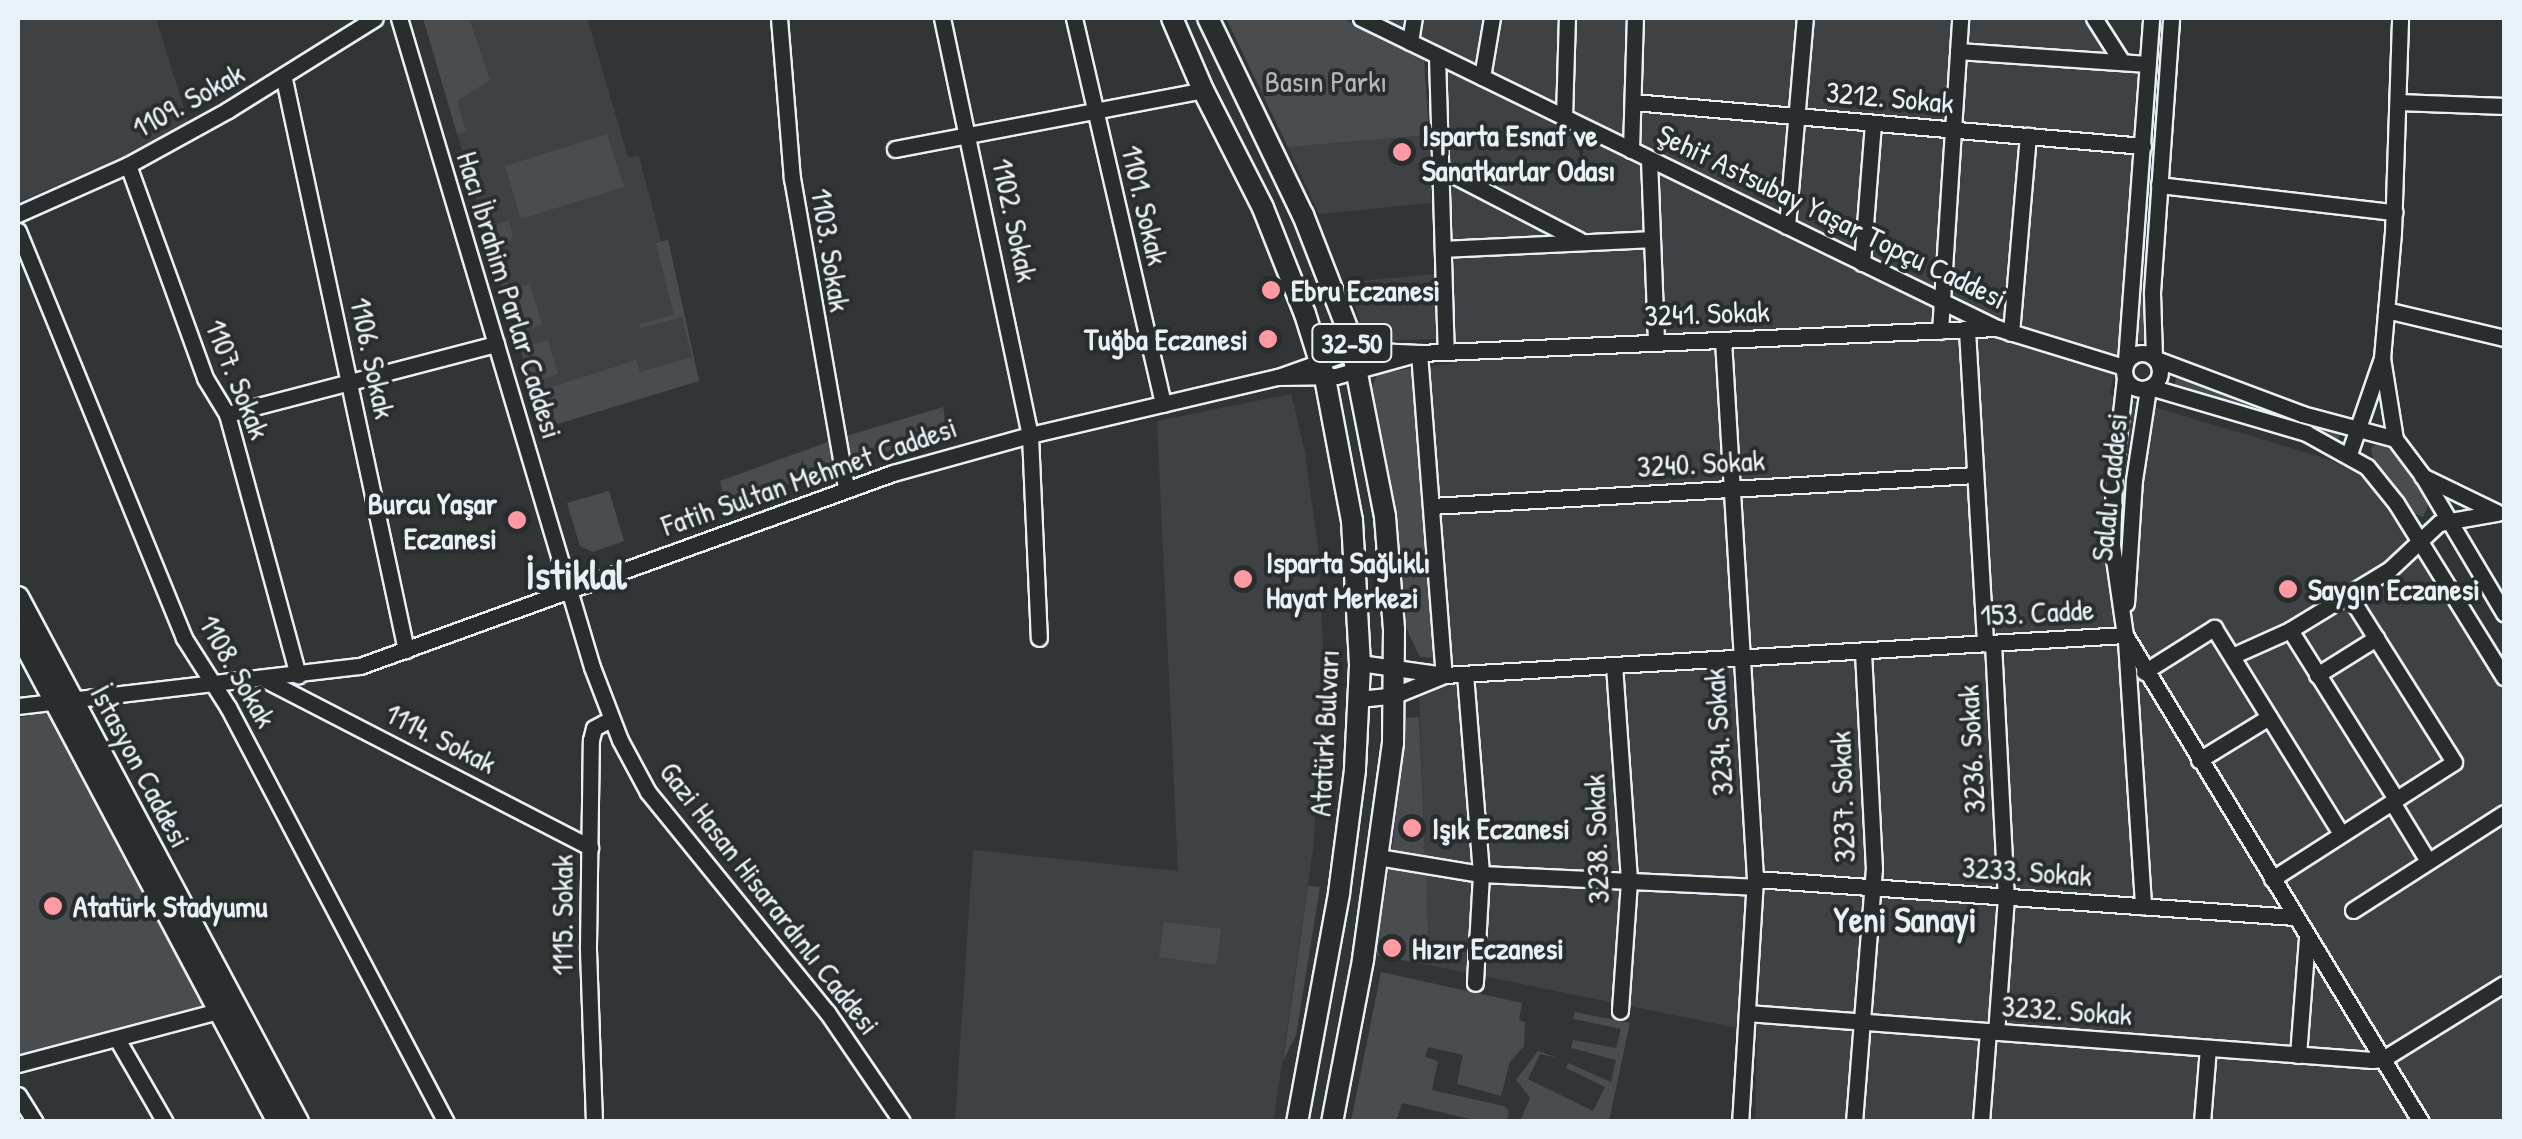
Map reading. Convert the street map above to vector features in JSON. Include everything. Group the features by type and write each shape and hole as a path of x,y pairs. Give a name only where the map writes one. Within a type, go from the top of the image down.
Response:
{"main road":[{"name":"Atatürk Bulvarı","path":"1172,18 1202,90 1274,234 1322,368 1352,521 1360,699 1343,866 1297,1121"},
{"name":"32-50","path":"1208,18 1303,215 1356,360 1384,517 1394,695 1378,857 1334,1119"},
{"name":"İstasyon Caddesi","path":"18,598 62,699 278,1122"},
{"name":"İstasyon Caddesi","path":"18,632 62,699 298,1122"}],"street":[{"name":"1109. Sokak","path":"18,214 128,165 284,79 375,18"},
{"name":"Hacı İbrahim Parlar Caddesi","path":"399,18 569,589"},
{"name":"1103. Sokak","path":"778,18 797,217 846,488"},
{"name":"1102. Sokak","path":"942,18 1030,435 1040,638"},
{"name":"1101. Sokak","path":"1074,18 1163,404"},
{"name":"Şehit Astsubay Yaşar Topçu Caddesi","path":"1361,18 1942,302 2004,330 2125,369"},
{"path":"1410,42 1414,18"},
{"path":"1482,78 1492,18"},
{"path":"1564,118 1567,18"},
{"path":"1631,150 1635,18"},
{"path":"1787,226 1806,18"},
{"path":"1940,330 1960,18"},
{"path":"2094,18 2122,62"},
{"name":"Salalı Caddesi","path":"2125,635 2112,545 2114,474 2151,18"},
{"path":"2149,387 2160,374 2155,358 2152,302 2171,18"},
{"path":"2349,454 2382,358 2394,212 2400,18"},
{"path":"1958,51 2148,64"},
{"path":"1437,56 1446,352"},
{"name":"1106. Sokak","path":"284,79 406,650"},
{"path":"894,148 1202,90"},
{"name":"3212. Sokak","path":"1633,102 2143,146"},
{"path":"2398,102 2504,106"},
{"path":"1862,263 1872,123"},
{"path":"2004,330 2028,136"},
{"path":"1649,159 1656,343"},
{"name":"1107. Sokak","path":"128,165 205,378 227,414 298,676"},
{"path":"1440,168 1583,242"},
{"path":"2160,186 2394,212"},
{"name":"1108. Sokak","path":"18,231 184,638 214,685 446,1122"},
{"path":"1443,249 1652,239"},
{"path":"2386,310 2504,338"},
{"name":"3236. Sokak","path":"1967,330 2006,897 1980,1122"},
{"name":"3241. Sokak","path":"1322,368 1419,353 2004,330"},
{"name":"3234. Sokak","path":"1723,340 1754,883 1740,1122"},
{"path":"227,414 496,344"},
{"path":"2395,440 2286,409 2142,352 2125,369 2133,387 2149,387 2294,429 2349,454 2376,475 2504,677"},
{"path":"1419,353 1444,675"},
{"path":"2382,358 2395,440 2422,475 2504,613"},
{"name":"Fatih Sultan Mehmet Caddesi","path":"18,706 360,666 846,488 1030,435 1322,368"},
{"name":"Salalı Caddesi","path":"2125,635 2134,480 2149,387"},
{"name":"3240. Sokak","path":"1431,506 1975,474"},
{"path":"2422,475 2501,513"},
{"path":"2232,656 2290,630 2390,569 2419,539 2448,519 2501,513"},
{"name":"Gazi Hasan Hisarardınlı Caddesi","path":"569,589 611,720 648,792 827,1012 902,1122"},
{"path":"2272,879 2454,762 2349,594"},
{"path":"2144,672 2214,628 2342,834"},
{"path":"2290,630 2428,862"},
{"path":"2125,635 2142,906"},
{"name":"153. Cadde","path":"1444,675 2125,635 2421,1122"},
{"path":"2318,675 2376,638"},
{"name":"3237. Sokak","path":"1854,1122 1873,888 1862,650"},
{"path":"1360,663 1444,675"},
{"name":"3238. Sokak","path":"1614,665 1628,881 1620,1012"},
{"path":"1464,674 1481,874 1475,983"},
{"path":"1360,699 1394,695 1444,675"},
{"name":"1114. Sokak","path":"266,680 590,847"},
{"path":"2198,760 2269,717"},
{"name":"1115. Sokak","path":"594,1122 588,974 592,733 611,720"},
{"path":"2353,910 2504,813"},
{"name":"3233. Sokak","path":"1378,857 1481,874 1873,888 2295,917"},
{"path":"2298,1055 2308,937"},
{"path":"2382,1059 2504,984"},
{"path":"18,1064 220,1011"},
{"name":"3232. Sokak","path":"1746,1013 2382,1059"},
{"path":"117,1038 165,1122"},
{"path":"2202,1122 2208,1048"},
{"path":"18,1094 35,1122"}],"shaded area":[{"path":"18,18 156,18 188,122 124,157 18,202"},
{"path":"423,18 587,18 628,157 639,156 661,241 668,240 699,381 544,428"},
{"path":"1374,18 2087,18 2120,70 2139,73 2121,334 2110,394 2328,459 2364,477 2401,524 2504,694 2504,1121 1755,1121 1757,1032 1429,965 1419,696 1448,685 1429,366 1453,364 1443,53"},
{"path":"1429,135 1432,203 1319,214 1288,147"},
{"path":"1437,274 1440,339 1366,341 1348,282"},
{"path":"1291,394 1305,452 1318,547 1325,686 1313,849 1274,1118 1272,1122 955,1122 973,850 1178,871 1157,421"}],"green space":[{"path":"423,18 469,18 490,80 457,101 466,132 457,134"},
{"name":"Basın Parkı","path":"1226,18 1342,18 1424,59 1429,135 1288,147"},
{"path":"2158,18 2165,18 2146,341 2136,341"},
{"path":"607,134 624,187 521,219 505,166"},
{"path":"482,200 490,226 509,221 513,235 507,247 491,252 477,202"},
{"path":"668,240 699,381 544,428 534,393 636,360 640,372 692,357 682,317 641,328 640,324 674,315 656,243"},
{"path":"501,260 527,346 548,340 558,374 531,383 494,262"},
{"path":"530,284 542,325 526,330 514,289"},
{"path":"1413,368 1437,658 1420,657 1407,630 1372,388 1377,374"},
{"path":"2178,374 2214,391 2341,432 2338,440 2213,396 2173,389"},
{"path":"943,407 947,431 725,506 720,481 836,439"},
{"path":"2378,443 2397,453 2429,503 2423,517 2412,512 2373,458 2371,448"},
{"path":"609,491 624,541 593,552 580,546 567,503"},
{"path":"50,710 209,1006 18,1057 18,718"},
{"path":"1419,717 1425,857 1392,850 1406,718"},
{"path":"1389,868 1426,875 1429,965 1375,955"},
{"path":"1308,886 1320,887 1296,1035 1283,1061"},
{"path":"1164,922 1221,929 1216,965 1159,957"},
{"path":"1381,972 1522,1003 1519,1020 1525,1022 1524,1046 1510,1062 1501,1096 1457,1084 1463,1055 1428,1047 1425,1057 1438,1061 1432,1090 1504,1106 1509,1111 1507,1121 1478,1121 1402,1103 1396,1121 1351,1121"},
{"path":"1575,1012 1630,1023 1609,1121 1520,1121 1530,1098 1516,1080 1538,1051 1558,1058 1540,1054 1528,1079 1593,1111 1605,1087 1566,1068 1568,1063 1611,1082 1616,1060 1571,1048 1573,1040 1616,1048 1621,1029 1573,1019"}],"place":[{"name":"Isparta Esnaf ve Sanatkarlar Odası","path":"1402,152"},
{"name":"Ebru Eczanesi","path":"1271,290"},
{"name":"Tuğba Eczanesi","path":"1268,339"},
{"name":"Burcu Yaşar Eczanesi","path":"517,520"},
{"name":"Isparta Sağlıklı Hayat Merkezi","path":"1243,579"},
{"name":"Saygın Eczanesi","path":"2288,589"},
{"name":"Işık Eczanesi","path":"1412,828"},
{"name":"Atatürk Stadyumu","path":"53,906"},
{"name":"Hızır Eczanesi","path":"1392,948"}],"district":[{"name":"İstiklal","path":"576,574"},
{"name":"Yeni Sanayi","path":"1905,920"}]}
